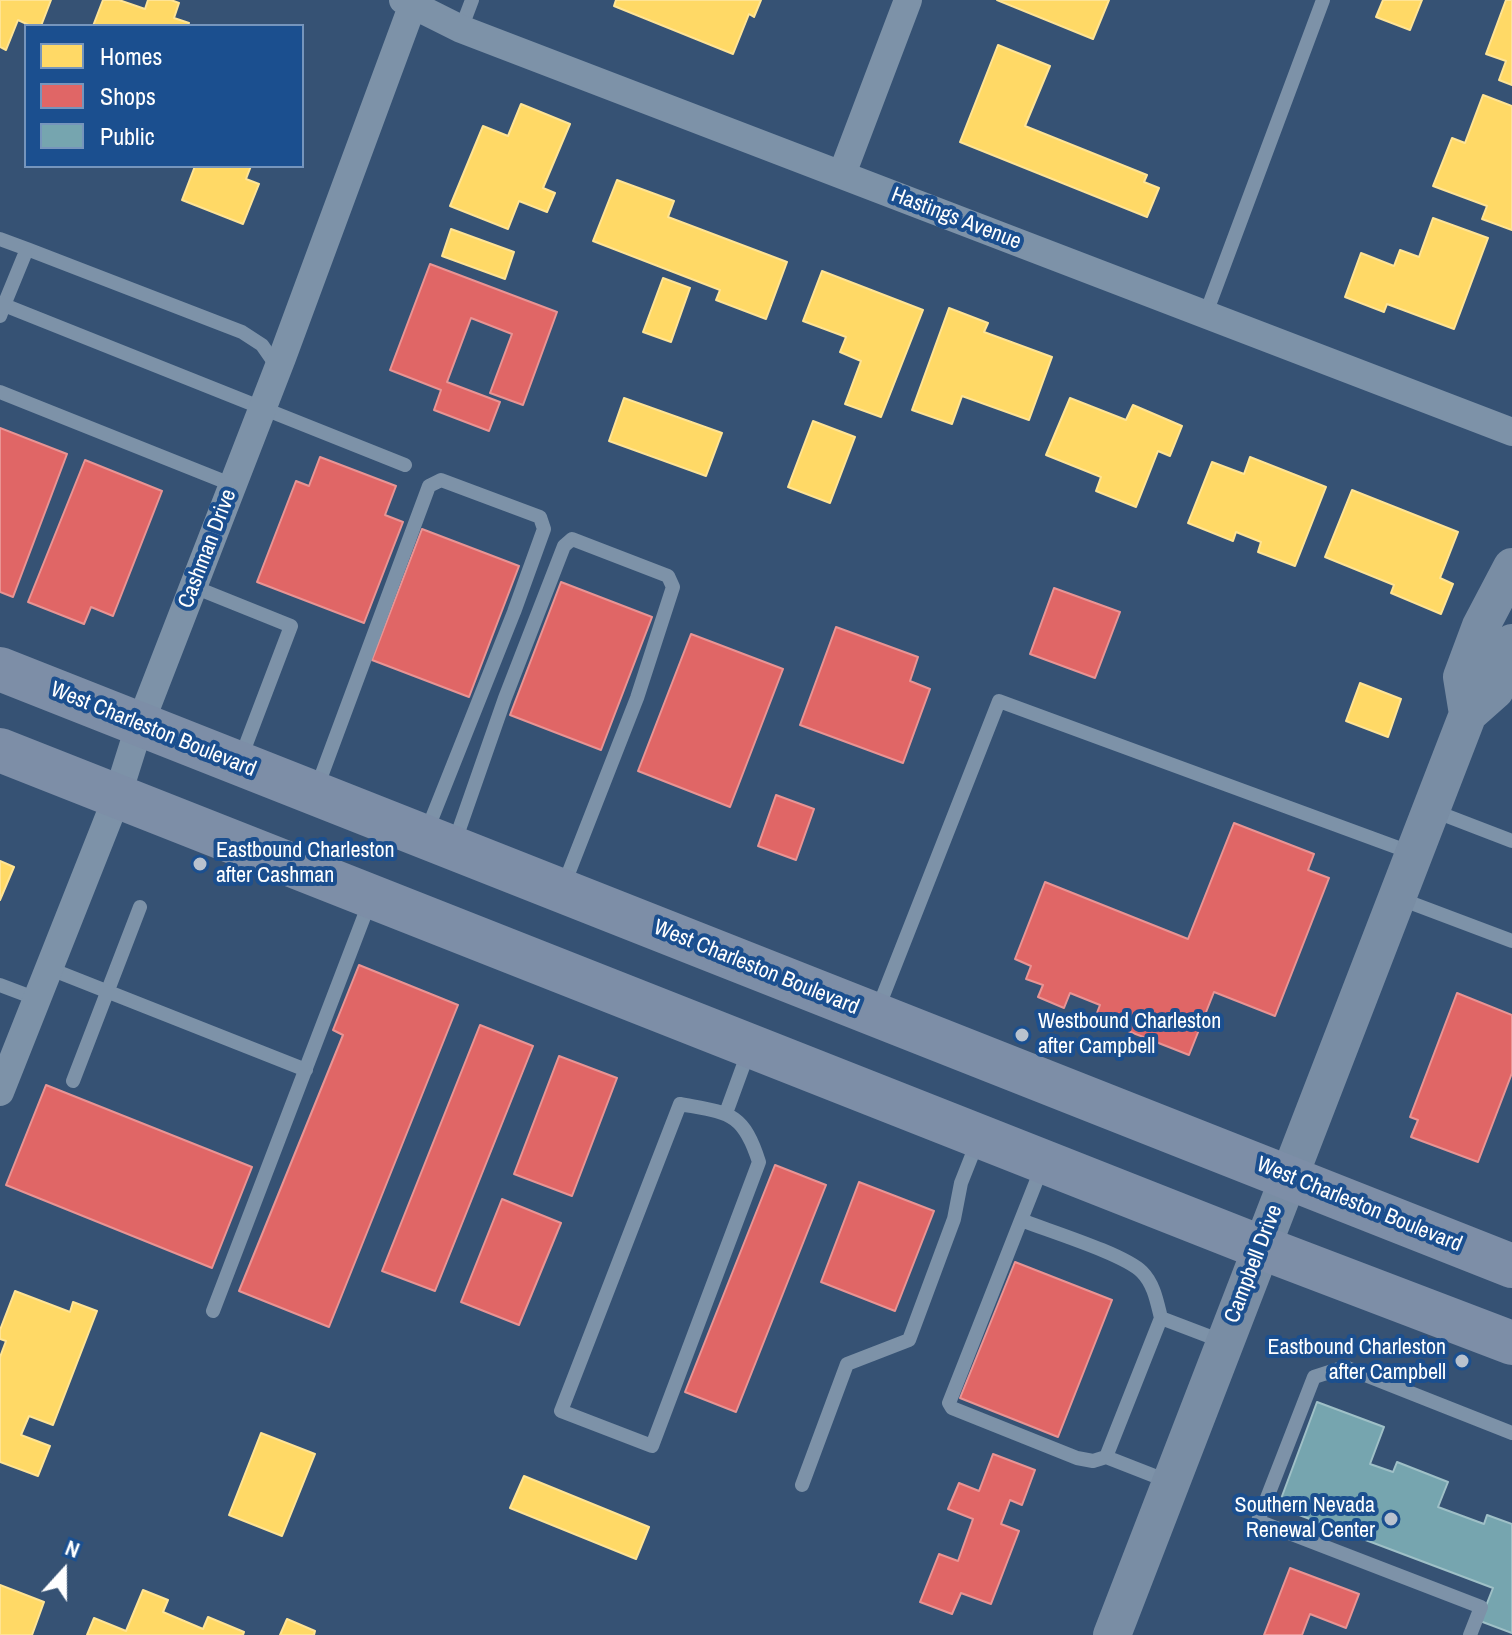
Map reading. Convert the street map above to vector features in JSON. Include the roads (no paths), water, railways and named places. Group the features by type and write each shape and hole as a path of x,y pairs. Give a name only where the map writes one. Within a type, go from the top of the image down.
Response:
{"main road":[{"name":"West Charleston Boulevard","path":"0,669 1512,1266"},
{"path":"0,750 1260,1247 1512,1343"}],"street":[{"path":"842,174 908,0"},
{"name":"Hastings Avenue","path":"408,2 461,29 1512,432"},
{"name":"Cashman Drive","path":"0,1092 117,797 140,724 278,368 408,2"},
{"name":"Campbell Drive","path":"1112,1635 1468,714 1495,690 1504,647 1512,567"},
{"name":"Campbell Drive","path":"1468,714 1462,677 1504,647"}],"lane":[{"path":"461,29 472,0"},
{"path":"1205,316 1323,0"},
{"path":"0,239 242,332 262,345 278,368"},
{"path":"27,249 2,311 405,465"},
{"path":"0,392 233,485"},
{"path":"315,793 429,486 441,480 540,517 544,529 438,842"},
{"path":"438,842 505,698 564,546 572,539 668,576 673,587 637,698 562,891"},
{"path":"194,587 291,626 239,764"},
{"path":"876,1015 999,701 1415,854"},
{"path":"1432,811 1512,841"},
{"path":"213,1311 371,897"},
{"path":"1398,898 1512,941"},
{"path":"73,1081 140,907"},
{"path":"48,968 306,1070"},
{"path":"0,985 37,999"},
{"path":"726,1113 750,1046"},
{"path":"680,1104 726,1113 750,1135 759,1162 652,1446 561,1411 680,1104"},
{"path":"802,1485 847,1364 909,1340 954,1219 961,1183 979,1136"},
{"path":"1044,1162 949,1403 952,1408 1077,1458 1093,1461 1106,1457 1170,1482"},
{"path":"1021,1220 1111,1255 1142,1272 1153,1287 1161,1318 1106,1457"},
{"path":"1161,1318 1224,1342"},
{"path":"1470,1635 1481,1607 1258,1521 1314,1377 1345,1367 1512,1433"}],"place":[{"name":"Eastbound Charleston after Cashman","path":"200,864"},
{"name":"Westbound Charleston after Campbell","path":"1022,1035"},
{"name":"Eastbound Charleston after Campbell","path":"1462,1361"},
{"name":"Southern Nevada Renewal Center","path":"1391,1519"}]}
